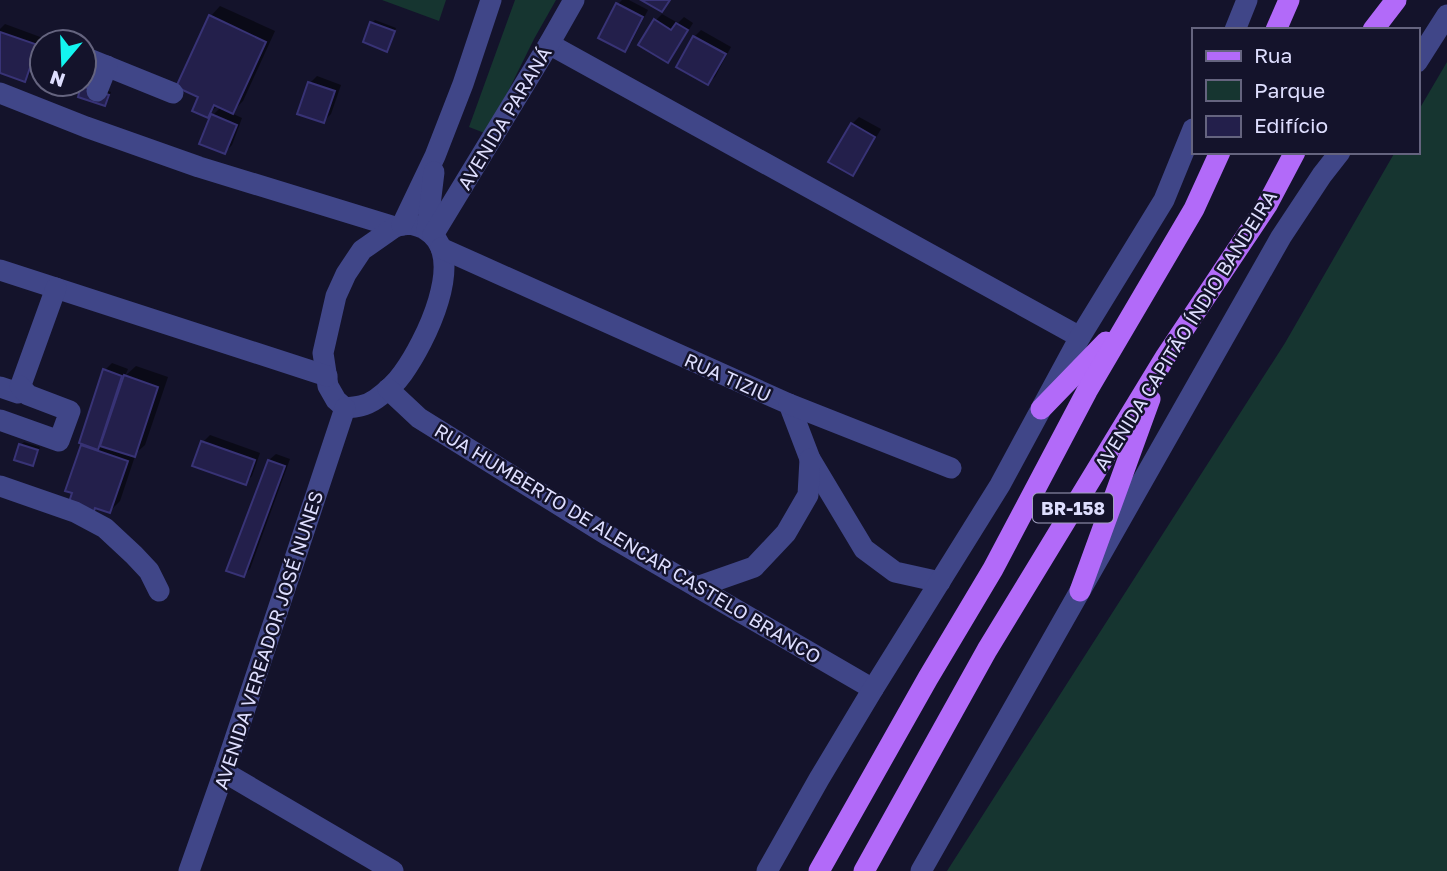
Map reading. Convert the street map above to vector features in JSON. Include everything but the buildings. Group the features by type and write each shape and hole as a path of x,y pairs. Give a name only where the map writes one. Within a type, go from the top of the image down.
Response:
{"main road":[{"path":"1277,28 1289,0"},
{"path":"1375,28 1396,0"},
{"path":"819,871 993,569 1087,391 1194,209 1219,154"},
{"name":"AVENIDA CAPITÃO ÍNDIO BANDEIRA","path":"864,871 987,650 1166,356 1267,205 1294,154"},
{"path":"1041,409 1127,321"},
{"path":"1080,591 1166,356"}],"street":[{"path":"435,156 433,238 444,275 432,323 402,375 388,389 360,407 345,408 336,400 328,386 323,354 336,296 346,274 362,250 399,226 435,156 491,0"},
{"name":"AVENIDA PARANÁ","path":"433,238 574,0"},
{"path":"1236,28 1247,0"},
{"path":"1419,59 1447,15"},
{"path":"549,44 1080,337"},
{"path":"98,62 173,93"},
{"path":"86,127 107,66"},
{"path":"0,93 200,167 399,226"},
{"path":"767,871 873,689 1000,485 1080,337 1164,200 1192,131"},
{"path":"921,871 1281,237 1338,154"},
{"name":"RUA TIZIU","path":"399,226 411,224 433,238 789,404 810,459 864,549 895,572 940,582"},
{"path":"0,270 327,376"},
{"path":"0,420 59,441 70,411 10,386 56,288"},
{"name":"RUA HUMBERTO DE ALENCAR CASTELO BRANCO","path":"388,389 419,418 609,536 873,689"},
{"path":"789,404 951,468"},
{"name":"AVENIDA VEREADOR JOSÉ NUNES","path":"189,871 345,408"},
{"path":"697,587 754,567 786,533 808,495 810,459"},
{"path":"0,486 75,512 105,528 149,571 159,591"},
{"path":"224,772 393,871"}],"green space":[{"path":"382,0 446,0 439,21"},
{"path":"515,0 556,0 487,134 469,127"},
{"path":"1447,62 1447,871 947,871 1285,343 1394,154 1419,154 1419,110"}]}
